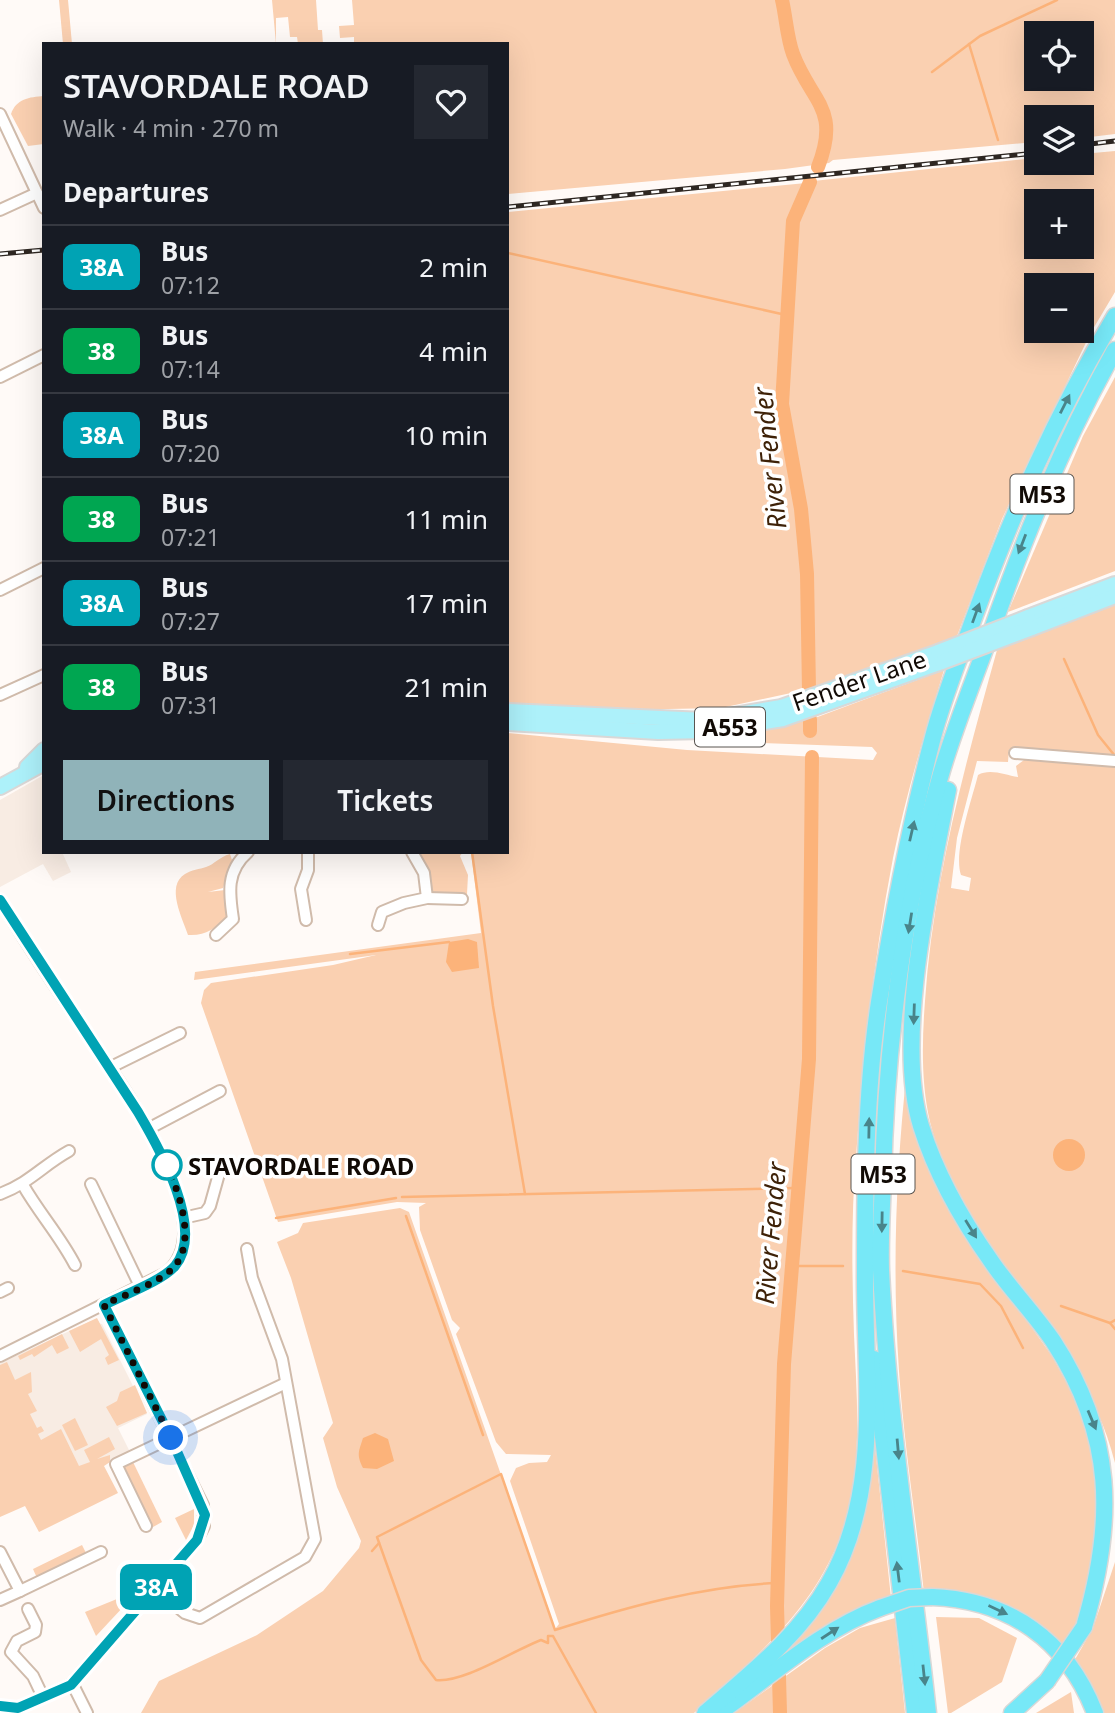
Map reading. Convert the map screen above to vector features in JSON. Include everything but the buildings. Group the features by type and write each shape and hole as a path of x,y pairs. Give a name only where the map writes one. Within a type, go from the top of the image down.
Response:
{"highway":[{"name":"M53","path":"705,1713 771,1657 789,1638 830,1582 854,1524 863,1479 869,1102 879,1007 898,890 934,733 1001,543 1034,466 1115,316"},
{"name":"M53","path":"928,1713 899,1465 881,1269 885,1106 895,1014 915,893 940,776 1048,480 1115,350"},
{"name":"M53","path":"964,705 927,897 915,998 913,1063 920,1124 946,1189 991,1261 1053,1342 1098,1435 1111,1497 1110,1540 1104,1571 1084,1627 1047,1681 1012,1713"},
{"name":"M53","path":"865,1270 915,1713"},
{"path":"718,1713 854,1618 909,1598 932,1597 965,1598 992,1607 1032,1627 1053,1645 1078,1677 1095,1713"}],"main road":[{"name":"Fender Lane","path":"1030,623 1115,583"},
{"name":"Fender Lane","path":"509,723 658,732 707,731 783,719 1030,623 1115,596"},
{"name":"Fender Lane","path":"509,711 704,720 781,708 940,657"},
{"path":"18,775 42,752"},
{"path":"0,787 42,764"}],"street":[{"path":"1,117 42,204"},
{"path":"0,209 37,193"},
{"path":"0,377 42,356"},
{"path":"0,590 42,569"},
{"path":"0,695 42,676"},
{"path":"1015,753 1115,761"},
{"path":"243,926 233,919 229,894 231,876 238,862 246,854"},
{"path":"306,920 302,889 308,870 308,854"},
{"path":"413,854 424,873 427,898"},
{"path":"370,905 382,912 427,898 461,899"},
{"path":"0,901 148,1129 169,1169 185,1234 180,1258 166,1273 0,1356"},
{"path":"378,925 382,912"},
{"path":"216,935 233,919"},
{"path":"109,1068 180,1032"},
{"path":"148,1129 216,1093 217,1107"},
{"path":"0,1194 23,1185 54,1159 69,1151"},
{"path":"183,1218 205,1213 220,1169 206,1171"},
{"path":"90,1184 140,1286"},
{"path":"23,1185 40,1216 61,1238 75,1265"},
{"path":"155,1588 185,1613 200,1618 305,1557 312,1549 315,1539 282,1359 252,1278 247,1249"},
{"path":"0,1706 18,1708 72,1683 197,1540 205,1515 171,1438 104,1305"},
{"path":"146,1526 116,1464 286,1383"},
{"path":"0,1552 20,1591"},
{"path":"0,1600 101,1552"},
{"path":"28,1609 36,1625 35,1632 17,1641 11,1652 33,1676 42,1713"},
{"path":"72,1683 87,1713"}],"shaded area":[{"path":"59,0 68,0 72,42 63,42"},
{"path":"272,0 316,0 318,30 322,30 323,42 298,42 297,37 290,37 288,17 276,18 276,42"},
{"path":"352,0 1115,0 1115,134 1094,137 1094,105 1024,105 1024,143 833,160 829,163 785,169 509,194 509,42 354,42 354,37 340,38 339,26 354,25"},
{"path":"42,96 42,144 28,146 11,114 16,105 33,97"},
{"path":"1115,151 1115,292 1094,327 1094,273 1024,273 1024,343 1086,343 1002,519 957,636 812,690 809,549 787,402 795,222 813,181 1024,159 1024,175 1094,175 1094,153"},
{"path":"806,183 789,228 780,383 782,421 800,526 805,690 721,708 615,710 509,705 509,212"},
{"path":"1115,377 1115,571 1008,612 1083,436"},
{"path":"1115,603 1115,759 1009,749 1008,762 977,761 957,838 951,888 969,891 971,878 961,875 959,853 978,775 993,772 1018,777 1016,766 1024,760 1115,767 1115,1463 1104,1428 1073,1366 995,1253 949,1174 930,1122 925,1092 923,1047 929,956 943,868 962,780 997,650"},
{"path":"944,670 898,834 875,970 862,1082 853,1201 856,1464 847,1515 839,1540 812,1591 777,1635 694,1713 141,1713 159,1681 257,1635 323,1591 359,1548 361,1541 337,1487 323,1438 333,1423 291,1278 277,1242 298,1233 303,1223 400,1208 409,1212 555,1629 559,1624 510,1481 516,1468 529,1463 547,1462 551,1455 506,1454 496,1442 456,1334 460,1328 452,1320 420,1230 419,1207 426,1203 397,1202 278,1222 201,1003 204,990 211,983 333,965 376,955 194,980 195,972 481,933 471,854 509,854 509,733 687,750 873,760 877,753 872,747 737,742 719,740 715,736 803,717 804,722","holes":["810,758 814,759 809,1104 785,1360 777,1582 783,1361 808,1007"]},
{"path":"42,776 42,854 63,854 71,872 53,881 43,864 0,887 0,800"},
{"path":"230,854 232,860 223,888 208,892 225,890 227,917 209,931 188,935 177,903 176,886 179,879"},
{"path":"417,854 462,854 468,875 467,894 444,896 432,893"},
{"path":"468,939 477,942 479,968 452,972 446,962 449,942"},
{"path":"907,1069 916,1124 980,1255 1052,1356 1084,1414 1103,1495 1090,1601 1063,1649 1037,1627 924,1593 904,1426 897,1333 896,1220"},
{"path":"1069,1139 1080,1144 1085,1155 1080,1166 1069,1171 1058,1166 1053,1155 1058,1144"},
{"path":"97,1318 119,1360 108,1365 105,1358 109,1355 101,1339 80,1352 69,1331"},
{"path":"91,1321 102,1324 147,1414 118,1428 130,1452 0,1516 0,1363"},
{"path":"62,1334 69,1348 57,1354 52,1345 34,1357 32,1354 20,1360 18,1356"},
{"path":"7,1362 15,1380 31,1372 32,1392 28,1394 37,1411 30,1414 37,1428 41,1426 44,1431 38,1434 41,1440 61,1429 79,1466 90,1462 84,1450 109,1437 115,1449 97,1459 110,1455 110,1462 104,1466 118,1493 39,1532 25,1506 0,1517 0,1365"},
{"path":"135,1385 147,1413 117,1426 106,1407 117,1401 120,1392"},
{"path":"75,1418 88,1445 75,1451 62,1425"},
{"path":"873,1428 891,1598 782,1661 780,1654 843,1566"},
{"path":"375,1433 388,1439 394,1461 377,1469 363,1468 359,1450 363,1438"},
{"path":"133,1462 162,1522 153,1527 124,1466"},
{"path":"194,1509 194,1525 186,1540 175,1518"},
{"path":"82,1545 87,1555 37,1578 33,1569"},
{"path":"1115,1562 1115,1713 1098,1713 1073,1663 1093,1628"},
{"path":"139,1590 96,1636 85,1612"},
{"path":"936,1617 979,1618 1017,1638 1002,1682 951,1713 948,1713"},
{"path":"895,1618 905,1713 734,1713 825,1648 860,1628"},
{"path":"1071,1692 1074,1713 1036,1713"}],"waterway":[{"name":"River Fender","path":"782,0 793,54 825,118 824,147 818,167"},
{"path":"932,72 980,36 1057,0"},
{"path":"969,44 998,140"},
{"name":"River Fender","path":"809,690 807,574 801,509 782,404 793,221 810,182"},
{"path":"509,253 786,315"},
{"path":"1064,659 1098,735 1115,756"},
{"name":"River Fender","path":"810,719 810,731"},
{"name":"River Fender","path":"780,1713 777,1606 784,1364 809,1059 812,757"},
{"path":"472,854 493,1006 525,1194"},
{"path":"350,954 449,942"},
{"path":"402,1197 797,1188"},
{"path":"276,1218 396,1198"},
{"path":"406,1216 483,1435"},
{"path":"793,1266 843,1266"},
{"path":"903,1271 980,1284 1001,1306 1023,1348"},
{"path":"1061,1306 1110,1323"},
{"path":"1115,1320 1110,1323 1115,1329"},
{"path":"596,1713 553,1636 548,1636 548,1643 541,1640 474,1672 447,1680 436,1680 421,1660 377,1537 501,1474 555,1630 610,1613 693,1593 777,1583"},
{"path":"372,1551 379,1543"}],"railway":[{"path":"1094,144 1115,141"},
{"path":"509,207 1024,154"},
{"path":"0,254 42,250"}],"bus line":[{"name":"38A","path":"0,900 157,1143 176,1189 185,1234 180,1258 166,1273 104,1305 171,1438 203,1505 205,1515 204,1526 197,1540 71,1685 18,1708 0,1706"}],"place":[{"name":"STAVORDALE ROAD","path":"167,1165"}],"route":[{"path":"167,1165 183,1218 185,1234 180,1258 166,1273 104,1305 171,1438"}]}
